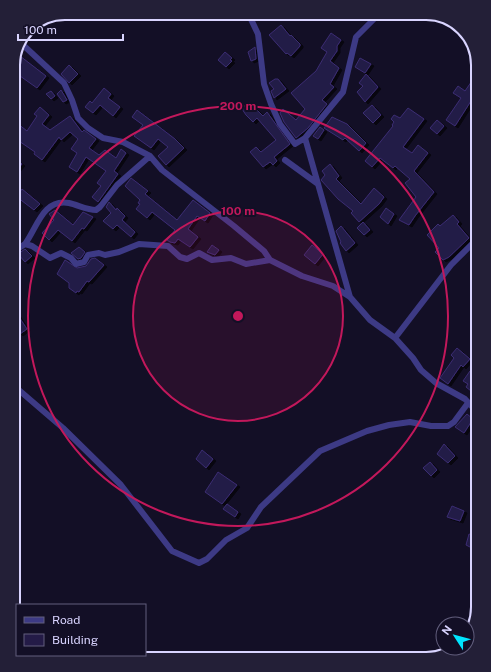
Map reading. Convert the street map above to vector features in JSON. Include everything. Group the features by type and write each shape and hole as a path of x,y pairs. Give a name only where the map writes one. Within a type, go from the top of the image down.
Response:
{"street":[{"path":"251,20 258,34 264,84 280,124 295,144 305,138 343,92 356,37 373,20"},
{"path":"24,46 64,83 78,118 88,128 103,138 122,142 150,156 162,170 234,226 264,252 270,260 302,276 333,286 350,297 370,320 395,338 413,358 420,370 436,383 471,405"},
{"path":"305,138 350,297"},
{"path":"20,247 25,244 42,214 49,207 64,202 96,210 117,185 150,156"},
{"path":"285,160 318,184"},
{"path":"25,244 32,246 50,258 61,253 71,258 76,264 84,262 88,255 99,253 105,255 119,252 139,244 168,246 180,257 187,259 199,253 212,260 231,258 246,264 270,260"},
{"path":"395,338 451,265 471,245"},
{"path":"20,391 63,428 121,485 172,551 199,563 207,559 226,540 247,528 261,507 320,451 367,431 389,425 410,422 431,426 448,426 454,422 468,402"}],"building":[{"path":"281,25 290,36 291,35 300,44 291,56 287,53 286,54 269,35"},
{"path":"331,33 341,40 337,46 337,51 330,61 339,68 330,84 334,87 322,100 327,104 308,128 296,138 284,122 280,113 283,109 296,120 305,109 291,93 316,71 327,52 321,48"},
{"path":"255,47 256,59 251,61 248,52"},
{"path":"225,52 232,58 230,60 232,61 226,67 218,60"},
{"path":"21,57 46,76 37,88 20,76"},
{"path":"360,58 371,64 365,73 355,67"},
{"path":"69,65 78,74 69,83 61,74"},
{"path":"366,74 378,87 365,102 357,92 363,86 359,83"},
{"path":"275,79 278,79 286,89 274,98 271,91 274,89 269,83"},
{"path":"471,82 471,101 455,126 446,120 461,98 453,93 458,86 465,91"},
{"path":"104,88 111,94 108,98 120,107 113,116 100,105 93,113 85,107 90,101 92,103"},
{"path":"61,90 67,100 63,102 57,94"},
{"path":"51,91 55,96 51,99 46,94"},
{"path":"249,102 263,116 267,112 290,144 274,157 277,161 273,165 270,162 263,167 250,152 256,147 261,152 276,140 257,118 253,122 246,115 242,109"},
{"path":"372,105 381,115 373,123 363,113"},
{"path":"40,107 49,115 42,124 50,130 70,116 82,132 84,130 96,139 89,148 99,155 105,150 116,158 121,149 126,153 114,171 118,174 98,202 92,197 101,186 97,183 106,171 86,157 77,172 69,167 77,153 71,149 78,139 70,132 61,140 59,137 42,160 34,154 35,152 20,142 20,126 27,131 37,116 34,114"},
{"path":"408,108 424,119 403,147 412,153 418,145 428,153 414,171 434,192 409,225 399,220 416,197 405,183 410,179 395,166 393,168 380,158 372,167 365,161 393,126 392,125 394,122 391,119 394,115 400,118"},
{"path":"137,110 175,139 184,148 166,165 158,156 168,147 158,139 151,148 134,136 143,125 132,117"},
{"path":"332,117 347,124 366,143 359,151 345,138 343,140 324,128"},
{"path":"437,120 444,126 437,134 430,128"},
{"path":"320,127 324,130 318,139 313,136"},
{"path":"330,164 339,176 336,179 361,204 374,188 384,197 379,204 359,222 351,213 353,211 338,199 321,180 325,175 322,171"},
{"path":"131,178 148,191 145,194 177,220 193,200 210,213 205,221 197,216 188,229 198,237 190,247 178,239 175,243 167,240 175,230 152,212 147,218 136,209 140,204 138,203 140,200 125,186"},
{"path":"22,189 40,204 34,210 20,199 20,192"},
{"path":"109,202 116,210 117,208 125,216 122,220 135,232 131,237 117,225 113,229 103,221 111,213 106,207"},
{"path":"386,208 394,214 388,224 380,217"},
{"path":"55,210 73,225 83,212 93,217 72,241 58,230 49,240 42,233 54,220 49,214"},
{"path":"453,215 459,222 457,224 469,238 449,257 443,260 435,252 439,248 427,235 438,224 440,226"},
{"path":"363,222 370,230 364,235 357,228"},
{"path":"341,226 355,243 346,251 340,243 341,242 336,231"},
{"path":"212,245 219,250 215,255 207,252"},
{"path":"312,245 323,254 315,264 304,255"},
{"path":"79,247 85,252 81,258 78,259 71,253"},
{"path":"25,249 32,256 25,262 20,256 20,253"},
{"path":"95,258 104,265 89,282 87,281 79,292 77,291 76,293 69,288 69,283 57,274 65,260 77,268 86,266 91,259"},
{"path":"20,318 27,329 20,334"},
{"path":"457,348 470,359 463,367 461,365 448,384 440,378 454,358 451,355"},
{"path":"470,371 471,372 471,391 466,387 468,384 463,381"},
{"path":"467,414 471,417 471,422 464,433 455,427"},
{"path":"444,444 455,456 448,463 437,454"},
{"path":"202,450 213,459 206,468 196,459"},
{"path":"430,462 437,470 431,476 423,468"},
{"path":"218,472 237,485 222,504 205,492"},
{"path":"227,504 238,512 235,517 223,509"},
{"path":"452,506 464,511 460,521 447,517"},
{"path":"469,534 471,535 471,548 466,545"}]}
